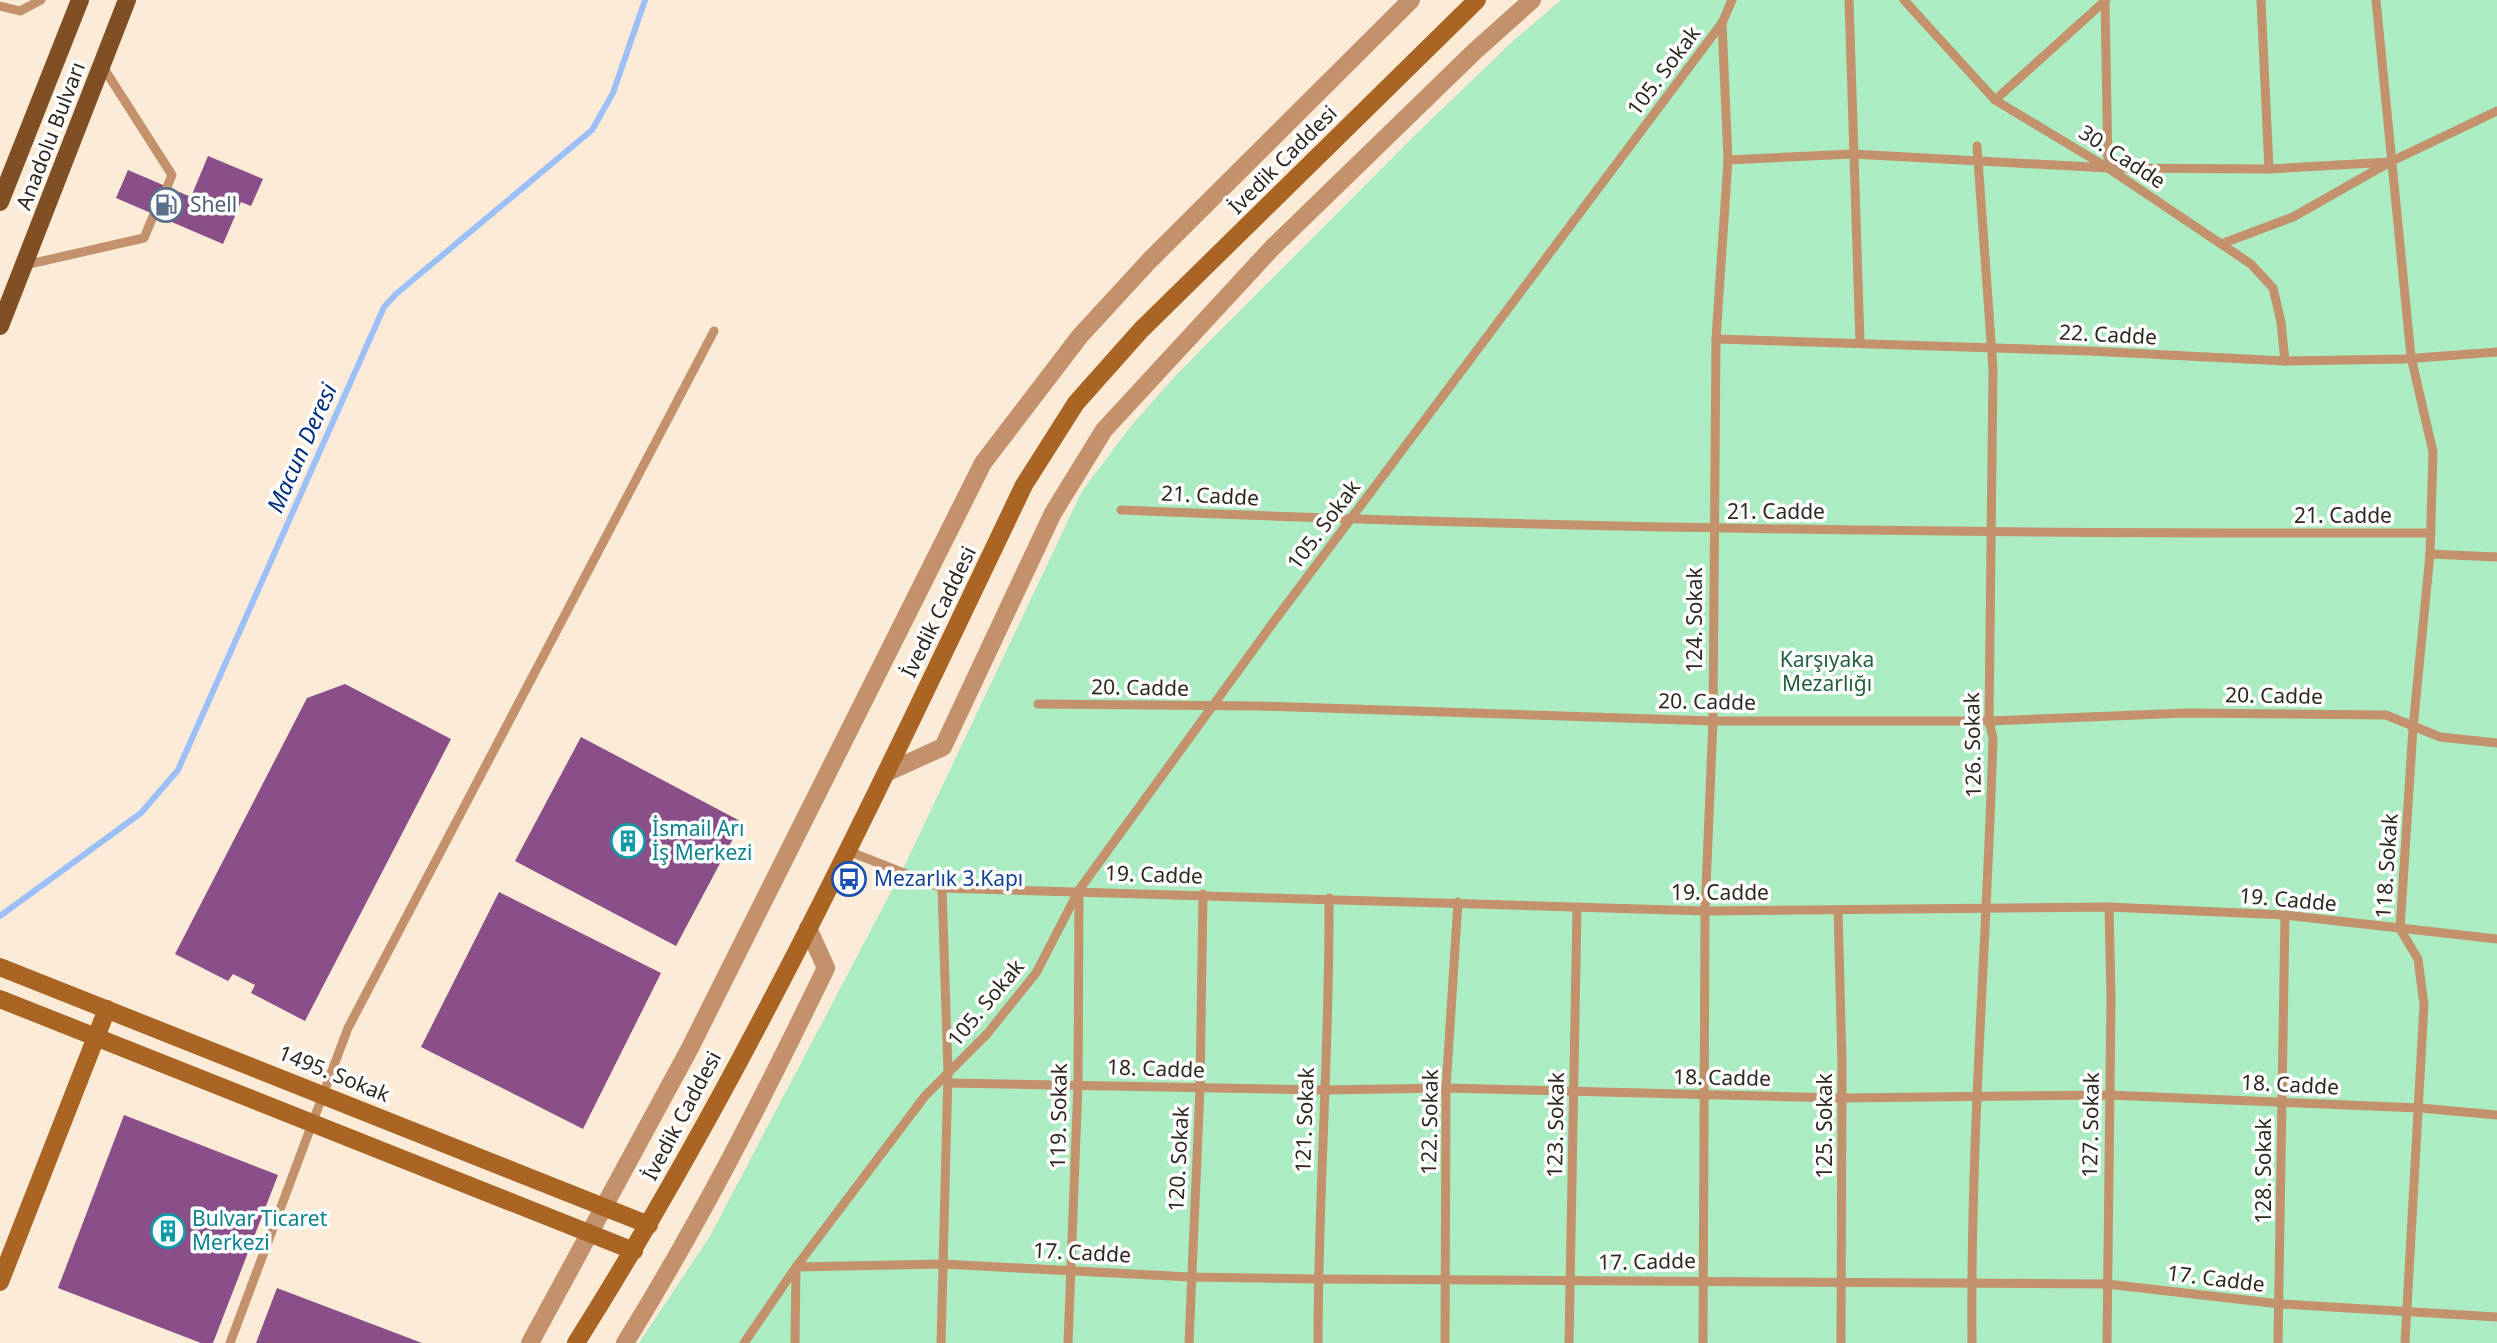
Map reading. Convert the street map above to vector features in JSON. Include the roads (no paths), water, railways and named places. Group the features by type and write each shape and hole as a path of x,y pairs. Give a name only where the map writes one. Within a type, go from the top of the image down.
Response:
{"main road":[{"name":"Anadolu Bulvarı","path":"0,202 80,0"},
{"name":"İvedik Caddesi","path":"576,1343 649,1225 808,928 888,772 1024,485 1076,403 1141,330 1477,0"},
{"name":"Anadolu Bulvarı","path":"0,326 127,3"},
{"name":"1495. Sokak","path":"0,967 323,1093 649,1225"},
{"path":"0,999 313,1121 634,1251"},
{"path":"0,1282 107,1009"}],"street":[{"path":"530,1343 605,1208 786,861 984,463 1097,317 1411,0"},
{"path":"888,772 943,747 1053,513 1104,430 1272,248 1475,51 1532,0"},
{"path":"625,1343 674,1265 756,1114 826,968 808,928"}],"lane":[{"path":"0,6 20,11 41,0"},
{"name":"105. Sokak","path":"744,1343 796,1267 925,1096 987,1034 1036,973 1079,890 1350,520 1722,23 1732,0"},
{"path":"1849,0 1860,343"},
{"name":"30. Cadde","path":"1904,0 1995,100 2108,167 2252,264 2273,288 2281,322 2285,361"},
{"path":"2261,0 2269,169"},
{"name":"118. Sokak","path":"2376,0 2411,357 2433,452 2430,554 2413,727 2400,929 2418,959 2424,1005 2405,1343"},
{"path":"1995,100 2105,1"},
{"path":"2105,1 2108,167"},
{"name":"124. Sokak","path":"1703,1343 1705,911 1713,721 1712,529 1716,339 1728,160 1722,23"},
{"path":"103,66 172,175 167,187"},
{"path":"2221,244 2293,218 2390,162 2497,111"},
{"name":"126. Sokak","path":"1972,1343 1976,1096 1988,908 1993,738 1989,721 1993,369 1989,348 1977,146"},
{"path":"1728,160 1853,154 2108,167 2269,169 2390,162"},
{"path":"25,265 144,238 155,214"},
{"path":"230,1343 348,1028 714,331"},
{"name":"22. Cadde","path":"1716,339 2285,361 2497,352"},
{"name":"21. Cadde","path":"1121,509 1350,520 1712,529 2431,533"},
{"path":"2430,554 2497,557"},
{"name":"20. Cadde","path":"1038,704 1713,721 1989,721 2186,713 2386,715 2440,737 2497,743"},
{"path":"848,851 942,888"},
{"name":"105. Sokak","path":"942,888 948,1073"},
{"name":"19. Cadde","path":"942,888 1079,890 1705,911 2109,907 2284,915 2497,939"},
{"name":"119. Sokak","path":"1069,1343 1078,1084 1079,890"},
{"name":"120. Sokak","path":"1189,1343 1200,1088 1203,894"},
{"name":"121. Sokak","path":"1318,1343 1323,1090 1329,991 1329,898"},
{"name":"122. Sokak","path":"1446,1343 1447,1088 1458,902"},
{"name":"127. Sokak","path":"2106,1343 2111,998 2109,907"},
{"name":"123. Sokak","path":"1569,1343 1577,908"},
{"name":"125. Sokak","path":"1838,910 1843,1280 1841,1343"},
{"name":"128. Sokak","path":"2278,1343 2284,915"},
{"path":"941,1343 948,1073"},
{"name":"18. Cadde","path":"947,1083 1323,1090 1447,1088 1841,1098 2108,1095 2420,1108 2497,1115"},
{"name":"17. Cadde","path":"796,1267 942,1264 1190,1277 1318,1279 1705,1279 2107,1284 2280,1304 2497,1317"},
{"path":"795,1343 796,1267"}],"waterway":[{"name":"Macun Deresi","path":"0,916 141,813 178,770 384,307 396,294 592,130 613,93 645,0"}],"place":[{"name":"Shell","path":"166,205"},
{"name":"İsmail Arı İş Merkezi","path":"628,841"},
{"name":"Mezarlık 3.Kapı","path":"849,879"},
{"name":"Bulvar Ticaret Merkezi","path":"168,1231"}],"park label":[{"name":"Karşıyaka Mezarlığı","path":"1827,672"}]}
